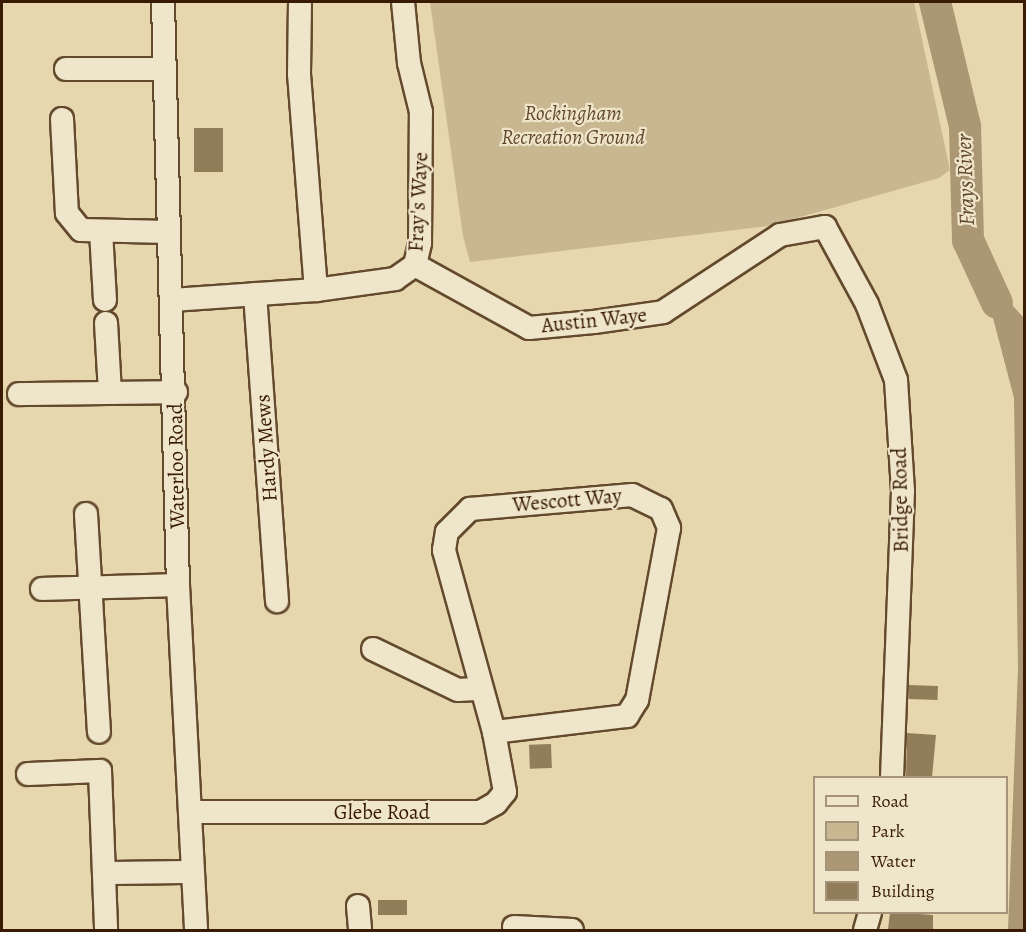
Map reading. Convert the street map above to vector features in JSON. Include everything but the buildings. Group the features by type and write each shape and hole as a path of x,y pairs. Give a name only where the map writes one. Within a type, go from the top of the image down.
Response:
{"street":[{"name":"Waterloo Road","path":"163,2 176,392 178,585 196,930"},
{"path":"300,2 299,74 316,290"},
{"name":"Fray's Waye","path":"172,300 316,290 395,279 415,265 420,243 421,112 409,63 403,2"},
{"path":"66,69 165,69"},
{"path":"62,119 67,213 81,230 169,232"},
{"name":"Austin Waye","path":"415,265 529,328 663,312 780,235 825,227 832,236"},
{"path":"101,231 105,300"},
{"name":"Bridge Road","path":"832,236 867,304 896,380 903,491 892,776"},
{"name":"Hardy Mews","path":"255,294 277,601"},
{"path":"106,323 111,393"},
{"path":"20,394 176,392"},
{"name":"Wescott Way","path":"632,495 661,509 669,528 637,700 627,716 494,732 480,689 444,550 447,532 470,509 632,495"},
{"path":"86,514 99,732"},
{"path":"42,589 178,585"},
{"path":"373,649 458,690 480,689"},
{"name":"Glebe Road","path":"190,812 480,812 505,792 494,732"},
{"path":"28,774 100,771 106,930"},
{"path":"104,873 192,872"},
{"path":"358,906 360,930"},
{"path":"865,930 869,914"},
{"path":"514,927 572,930"}],"green space":[{"name":"Rockingham Recreation Ground","path":"430,2 914,2 950,170 939,178 768,226 470,262 463,236"}],"water":[{"path":"993,262 1013,306 1024,318 1024,930 1008,930 1018,669 1014,398 993,318 972,266"}],"waterway":[{"name":"Frays River","path":"935,2 965,126 968,240 997,303"}]}
